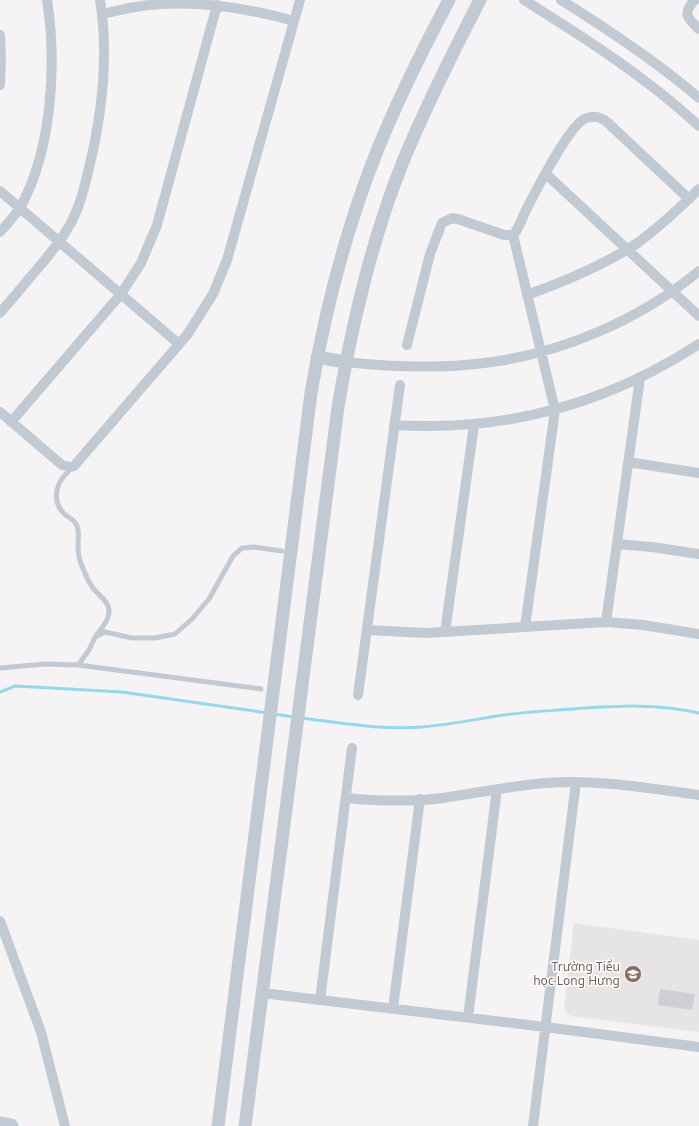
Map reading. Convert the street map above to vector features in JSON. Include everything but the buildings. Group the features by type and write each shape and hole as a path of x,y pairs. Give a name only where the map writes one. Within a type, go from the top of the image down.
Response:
{"main road":[{"path":"0,1124 11,1126"}],"street":[{"path":"0,232 20,208 36,171 41,149 49,108 52,82 52,43 46,0"},
{"path":"0,313 60,242 69,227 82,193 95,140 103,80 104,40 100,0"},
{"path":"0,412 62,465 70,467 74,466 179,344 206,308 225,266 236,231 300,0"},
{"path":"218,1126 310,400 317,357 331,292 360,197 377,150 396,107 449,0"},
{"path":"245,1126 345,362 360,295 374,246 402,165 432,95 480,0"},
{"path":"524,0 627,67 699,126"},
{"path":"561,0 637,49 663,68 699,98"},
{"path":"695,0 688,8 687,16 699,29"},
{"path":"102,14 144,5 217,5 241,8 294,21"},
{"path":"11,422 121,294 141,263 157,224 217,5"},
{"path":"0,35 0,85"},
{"path":"525,627 555,410 513,235 559,151 578,124 589,117 595,116 602,118 607,122 689,199"},
{"path":"546,174 699,316"},
{"path":"528,295 576,276 627,249 660,226 699,189"},
{"path":"0,190 179,344"},
{"path":"407,345 428,260 439,227 442,223 452,218 458,219 504,235 513,235"},
{"path":"317,357 345,362 394,367 423,367 485,363 541,352 620,322 672,291 699,271"},
{"path":"394,425 444,426 474,424 513,419 555,410 614,390 676,359 699,344"},
{"path":"606,622 640,378"},
{"path":"358,695 400,385"},
{"path":"446,632 474,424"},
{"path":"628,462 699,472"},
{"path":"617,544 652,547 699,554"},
{"path":"367,630 446,632 606,622 643,625 699,634"},
{"path":"320,1000 352,748"},
{"path":"346,798 386,800 442,798 546,783 576,782 614,784 699,795"},
{"path":"533,1126 576,782"},
{"path":"468,1017 497,790"},
{"path":"393,1008 420,799"},
{"path":"0,921 41,1032 65,1126"},
{"path":"262,993 468,1017 699,1047"}],"lane":[{"path":"68,472 62,477 56,488 58,504 61,511 77,525 81,565 87,579 108,604 110,611 107,620 78,665"},
{"path":"95,637 105,632 132,638 155,638 175,634 192,619 209,599 233,556 242,548 254,547 282,551"},
{"path":"0,668 45,664 78,665 261,689"}],"shaded area":[{"name":"Trường Tiểu học Long Hưng","path":"574,923 699,940 699,1032 570,1016 564,1008"}],"waterway":[{"path":"0,692 15,686 122,692 268,713"},
{"path":"301,718 361,726 407,728 441,725 497,716 604,707 636,706 667,708 699,713"},
{"path":"274,714 294,717"}],"place":[{"name":"Trường Tiểu học Long Hưng","path":"633,974"}]}
